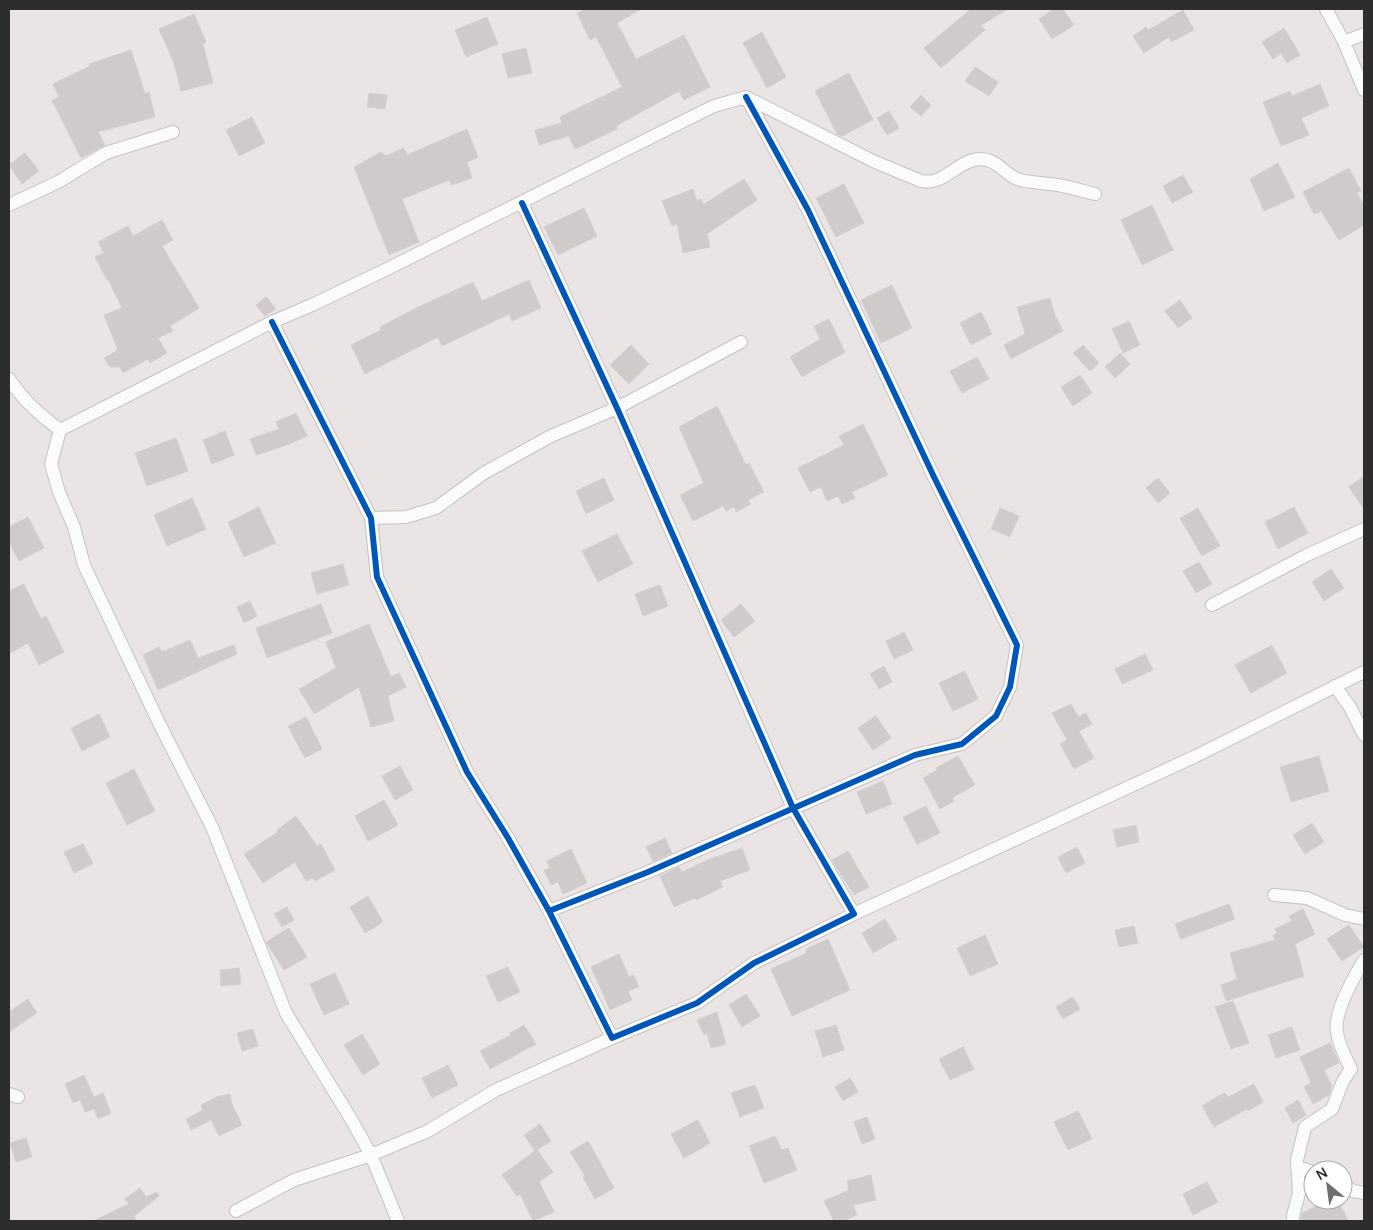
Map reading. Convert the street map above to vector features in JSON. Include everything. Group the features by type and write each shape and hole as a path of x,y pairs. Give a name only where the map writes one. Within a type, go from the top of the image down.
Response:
{"street":[{"path":"1326,9 1344,42 1364,90"},
{"path":"1344,42 1364,34"},
{"path":"549,911 648,872 915,755 962,744 996,716 1010,687 1017,645 934,478 808,210 746,98"},
{"path":"398,1221 371,1155 286,1014 212,826 161,727 84,565 74,528 59,492 52,464 60,430 272,322 312,305 522,203 714,106 746,98 873,161 921,181 929,183 941,180 972,160 980,159 990,161 1003,168 1018,180 1060,185 1095,194"},
{"path":"9,205 58,182 106,153 173,132"},
{"path":"522,203 616,408 792,808 854,914"},
{"path":"272,322 371,518 377,577 467,772 508,838 549,911 612,1038"},
{"path":"371,518 406,517 436,508 502,462 551,436 616,408 741,342"},
{"path":"9,379 34,410 60,430"},
{"path":"1212,605 1307,555 1364,529"},
{"path":"236,1211 294,1180 371,1155 428,1131 496,1090 612,1038 697,1003 754,963 854,914 1196,756 1364,672"},
{"path":"1335,686 1350,707 1364,735"},
{"path":"1274,894 1307,898 1345,915 1364,919"},
{"path":"1293,1221 1299,1193 1297,1160 1305,1127 1332,1109 1343,1082 1351,1069 1336,1033 1337,1020 1346,996 1364,960"},
{"path":"1297,1168 1303,1170"}],"building":[{"path":"586,9 641,9 617,23 636,59 684,35 710,87 684,100 679,91 616,126 617,129 575,149 569,136 539,145 535,130 562,123 560,117 622,87 596,37 590,40 577,13"},
{"path":"971,9 1008,9 981,25 985,30 941,68 924,48"},
{"path":"1054,9 1063,9 1074,25 1052,39 1039,19"},
{"path":"1183,10 1194,30 1171,42 1169,37 1144,53 1133,36 1146,27 1148,30"},
{"path":"194,14 206,42 203,44 213,83 181,91 174,63 159,29"},
{"path":"487,17 498,44 466,57 455,30"},
{"path":"1284,28 1300,55 1287,63 1281,53 1273,59 1262,42"},
{"path":"762,32 786,77 767,88 743,43"},
{"path":"526,48 532,73 508,78 502,54"},
{"path":"131,50 145,94 149,92 155,117 98,132 105,145 81,158 52,100 59,97 53,84 90,66 89,64"},
{"path":"975,67 998,82 989,96 965,81"},
{"path":"849,73 873,120 842,136 837,134 815,91"},
{"path":"1320,84 1329,106 1301,118 1309,135 1281,146 1263,102 1290,91 1292,96"},
{"path":"369,93 387,95 385,109 367,107"},
{"path":"921,95 931,105 921,116 910,107"},
{"path":"889,111 899,128 887,135 877,118"},
{"path":"252,117 265,143 239,156 226,130"},
{"path":"467,129 478,157 467,162 472,178 452,185 449,180 402,199 419,242 389,255 354,167 381,152 386,156 404,148 407,155"},
{"path":"25,153 39,171 22,184 9,165"},
{"path":"1278,163 1295,197 1264,211 1250,179"},
{"path":"1349,168 1361,191 1357,193 1364,205 1364,225 1339,240 1321,211 1314,214 1303,192"},
{"path":"1183,175 1193,192 1172,203 1163,186"},
{"path":"744,179 757,200 707,234 710,247 683,253 677,224 672,226 662,201 693,189 697,201 701,199 704,204"},
{"path":"844,184 864,223 836,237 816,198"},
{"path":"1152,205 1173,250 1142,265 1121,220"},
{"path":"584,208 597,236 558,255 544,227"},
{"path":"162,220 173,240 162,246 199,308 170,326 173,331 158,338 167,353 150,363 148,359 123,373 120,367 110,367 104,358 118,350 104,315 122,308 95,257 104,253 98,242 128,226 133,236"},
{"path":"529,280 541,308 512,321 509,314 442,346 438,337 365,374 351,345 381,330 380,327 414,309 473,282 482,301"},
{"path":"892,285 912,328 881,343 861,300"},
{"path":"266,297 276,309 265,316 256,305"},
{"path":"1050,298 1054,313 1063,331 1011,359 1004,345 1025,334 1017,307"},
{"path":"1180,300 1192,318 1178,328 1165,311"},
{"path":"981,312 992,334 971,345 960,323"},
{"path":"829,319 845,352 802,377 790,357 820,339 814,326"},
{"path":"1129,321 1140,345 1123,353 1112,329"},
{"path":"631,345 649,364 629,384 610,365"},
{"path":"1083,345 1099,363 1090,371 1073,353"},
{"path":"1120,353 1130,364 1115,378 1105,367"},
{"path":"977,357 989,379 962,393 950,371"},
{"path":"1080,375 1092,393 1073,406 1061,387"},
{"path":"717,406 746,465 749,463 764,492 748,500 751,504 736,512 734,507 726,511 723,506 693,521 680,495 704,483 679,427"},
{"path":"296,413 307,436 256,455 250,439 279,429 276,422"},
{"path":"863,424 888,475 852,492 855,498 842,504 838,496 827,501 821,487 810,492 798,468 844,445 839,436"},
{"path":"225,431 234,455 212,464 203,440"},
{"path":"176,438 188,471 147,486 135,453"},
{"path":"1364,476 1364,509 1349,487"},
{"path":"604,478 614,500 586,514 576,491"},
{"path":"1158,478 1170,493 1158,503 1146,488"},
{"path":"192,498 206,529 167,546 154,515"},
{"path":"259,507 276,543 244,557 228,522"},
{"path":"1294,507 1308,533 1278,549 1265,522"},
{"path":"1000,508 1019,516 1010,537 991,529"},
{"path":"1198,508 1220,546 1202,556 1180,518"},
{"path":"28,517 44,548 19,561 9,542 9,527"},
{"path":"617,534 633,564 598,582 582,551"},
{"path":"1199,562 1212,584 1196,593 1183,571"},
{"path":"343,564 349,585 317,594 311,573"},
{"path":"1331,569 1344,588 1324,601 1312,582"},
{"path":"24,584 41,619 46,616 64,652 39,665 28,643 9,654 9,591"},
{"path":"660,585 668,606 643,616 635,594"},
{"path":"250,601 257,616 244,623 237,607"},
{"path":"321,604 332,633 267,658 256,628"},
{"path":"741,604 755,621 734,637 721,620"},
{"path":"369,624 391,677 399,673 406,687 388,696 394,721 371,727 359,687 314,714 299,689 336,668 326,642"},
{"path":"904,632 913,650 894,659 886,641"},
{"path":"190,640 198,658 234,645 237,654 158,690 143,655 159,647 162,652"},
{"path":"1272,645 1287,673 1251,693 1235,665"},
{"path":"1145,654 1153,670 1122,684 1115,669"},
{"path":"884,666 892,682 879,689 870,674"},
{"path":"965,671 978,699 953,711 939,683"},
{"path":"1071,704 1078,717 1086,713 1092,724 1079,731 1094,758 1074,769 1060,744 1067,740 1052,713"},
{"path":"99,714 110,737 82,751 71,728"},
{"path":"876,716 891,738 873,750 858,728"},
{"path":"306,717 322,749 305,758 288,726"},
{"path":"958,756 975,785 952,798 954,801 940,809 923,778 937,770 936,768"},
{"path":"1319,756 1329,791 1291,802 1280,767"},
{"path":"400,766 413,790 395,800 382,776"},
{"path":"134,769 155,811 127,825 106,783"},
{"path":"883,781 892,804 866,814 857,792"},
{"path":"384,800 398,825 368,841 355,816"},
{"path":"926,806 940,833 917,844 903,817"},
{"path":"296,816 317,846 321,844 335,870 315,881 312,878 306,881 295,862 263,883 244,854 278,832 277,830"},
{"path":"1312,823 1324,842 1305,854 1293,835"},
{"path":"1136,825 1139,842 1117,847 1113,830"},
{"path":"665,838 672,853 653,861 646,847"},
{"path":"83,844 93,864 74,873 64,852"},
{"path":"1077,847 1085,863 1066,873 1058,857"},
{"path":"742,848 750,870 720,881 723,887 696,900 695,898 674,907 660,876 679,867 682,872 710,859"},
{"path":"571,849 587,883 563,894 558,882 551,885 544,870 550,868 547,861"},
{"path":"848,851 869,887 854,895 832,860"},
{"path":"368,896 383,922 365,933 350,907"},
{"path":"1229,904 1235,919 1181,939 1175,924"},
{"path":"287,907 294,920 282,927 274,914"},
{"path":"1303,909 1315,934 1295,944 1304,976 1226,1001 1221,985 1237,979 1230,953 1275,940 1273,935 1277,933 1275,929 1292,921 1289,916"},
{"path":"885,919 897,939 873,953 862,933"},
{"path":"1349,925 1364,947 1342,961 1327,939"},
{"path":"1134,926 1138,943 1119,947 1115,930"},
{"path":"289,928 307,957 284,970 266,942"},
{"path":"985,935 998,964 970,976 957,948"},
{"path":"828,939 850,990 792,1016 771,969 807,953 806,949"},
{"path":"619,954 629,977 634,975 639,987 628,991 632,1000 610,1010 591,967"},
{"path":"508,967 520,992 498,1002 486,976"},
{"path":"239,968 241,984 221,986 220,970"},
{"path":"335,973 349,1004 324,1015 310,984"},
{"path":"746,994 760,1016 742,1027 729,1005"},
{"path":"1073,997 1080,1009 1063,1019 1056,1007"},
{"path":"28,999 37,1013 9,1032 9,1012"},
{"path":"1233,1001 1249,1043 1231,1049 1215,1007"},
{"path":"717,1012 726,1044 711,1048 707,1033 704,1035 697,1020"},
{"path":"524,1025 536,1044 490,1069 480,1051 511,1035 510,1033"},
{"path":"836,1025 844,1050 823,1057 815,1031"},
{"path":"1292,1027 1300,1050 1276,1058 1268,1035"},
{"path":"253,1029 258,1046 242,1051 237,1033"},
{"path":"362,1034 380,1064 363,1075 344,1045"},
{"path":"1330,1043 1339,1063 1324,1070 1332,1086 1329,1095 1313,1104 1304,1087 1311,1083 1300,1057"},
{"path":"963,1047 974,1069 950,1080 939,1059"},
{"path":"448,1065 458,1085 432,1098 422,1078"},
{"path":"84,1075 94,1097 103,1093 111,1113 98,1119 94,1109 85,1112 80,1100 73,1103 65,1084"},
{"path":"850,1078 858,1092 843,1101 835,1087"},
{"path":"1254,1084 1263,1102 1214,1127 1202,1106 1222,1094 1225,1093 1228,1097"},
{"path":"755,1085 764,1108 740,1117 731,1093"},
{"path":"230,1094 232,1104 242,1125 219,1136 211,1120 191,1130 186,1119 203,1110 201,1105 217,1097"},
{"path":"1298,1100 1306,1115 1293,1123 1285,1108"},
{"path":"1078,1111 1092,1139 1068,1150 1054,1122"},
{"path":"867,1117 875,1139 862,1144 854,1122"},
{"path":"698,1120 710,1143 684,1158 671,1134"},
{"path":"540,1124 551,1141 537,1150 553,1172 539,1182 554,1212 533,1221 520,1194 517,1196 502,1175 535,1151 524,1135"},
{"path":"775,1136 782,1150 788,1148 797,1170 764,1183 749,1146"},
{"path":"26,1138 32,1157 16,1162 10,1143"},
{"path":"588,1141 614,1188 595,1199 583,1177 585,1176 570,1152"},
{"path":"871,1175 876,1200 853,1205 857,1215 843,1221 834,1221 824,1201 849,1190 847,1181"},
{"path":"1207,1182 1218,1202 1193,1215 1183,1194"},
{"path":"140,1188 146,1197 157,1192 159,1196 134,1216 137,1221 93,1221 129,1204 125,1199"},
{"path":"1308,1210 1343,1210 1348,1221 1301,1221 1302,1213"}],"cycle path":[{"path":"549,911 648,872 915,755 962,744 996,716 1010,687 1017,645 934,477 808,210 746,97"},
{"path":"272,322 371,518 377,577 467,772 508,838 549,911 612,1038 697,1003 754,963 854,914 793,808 617,408 522,203"}]}
